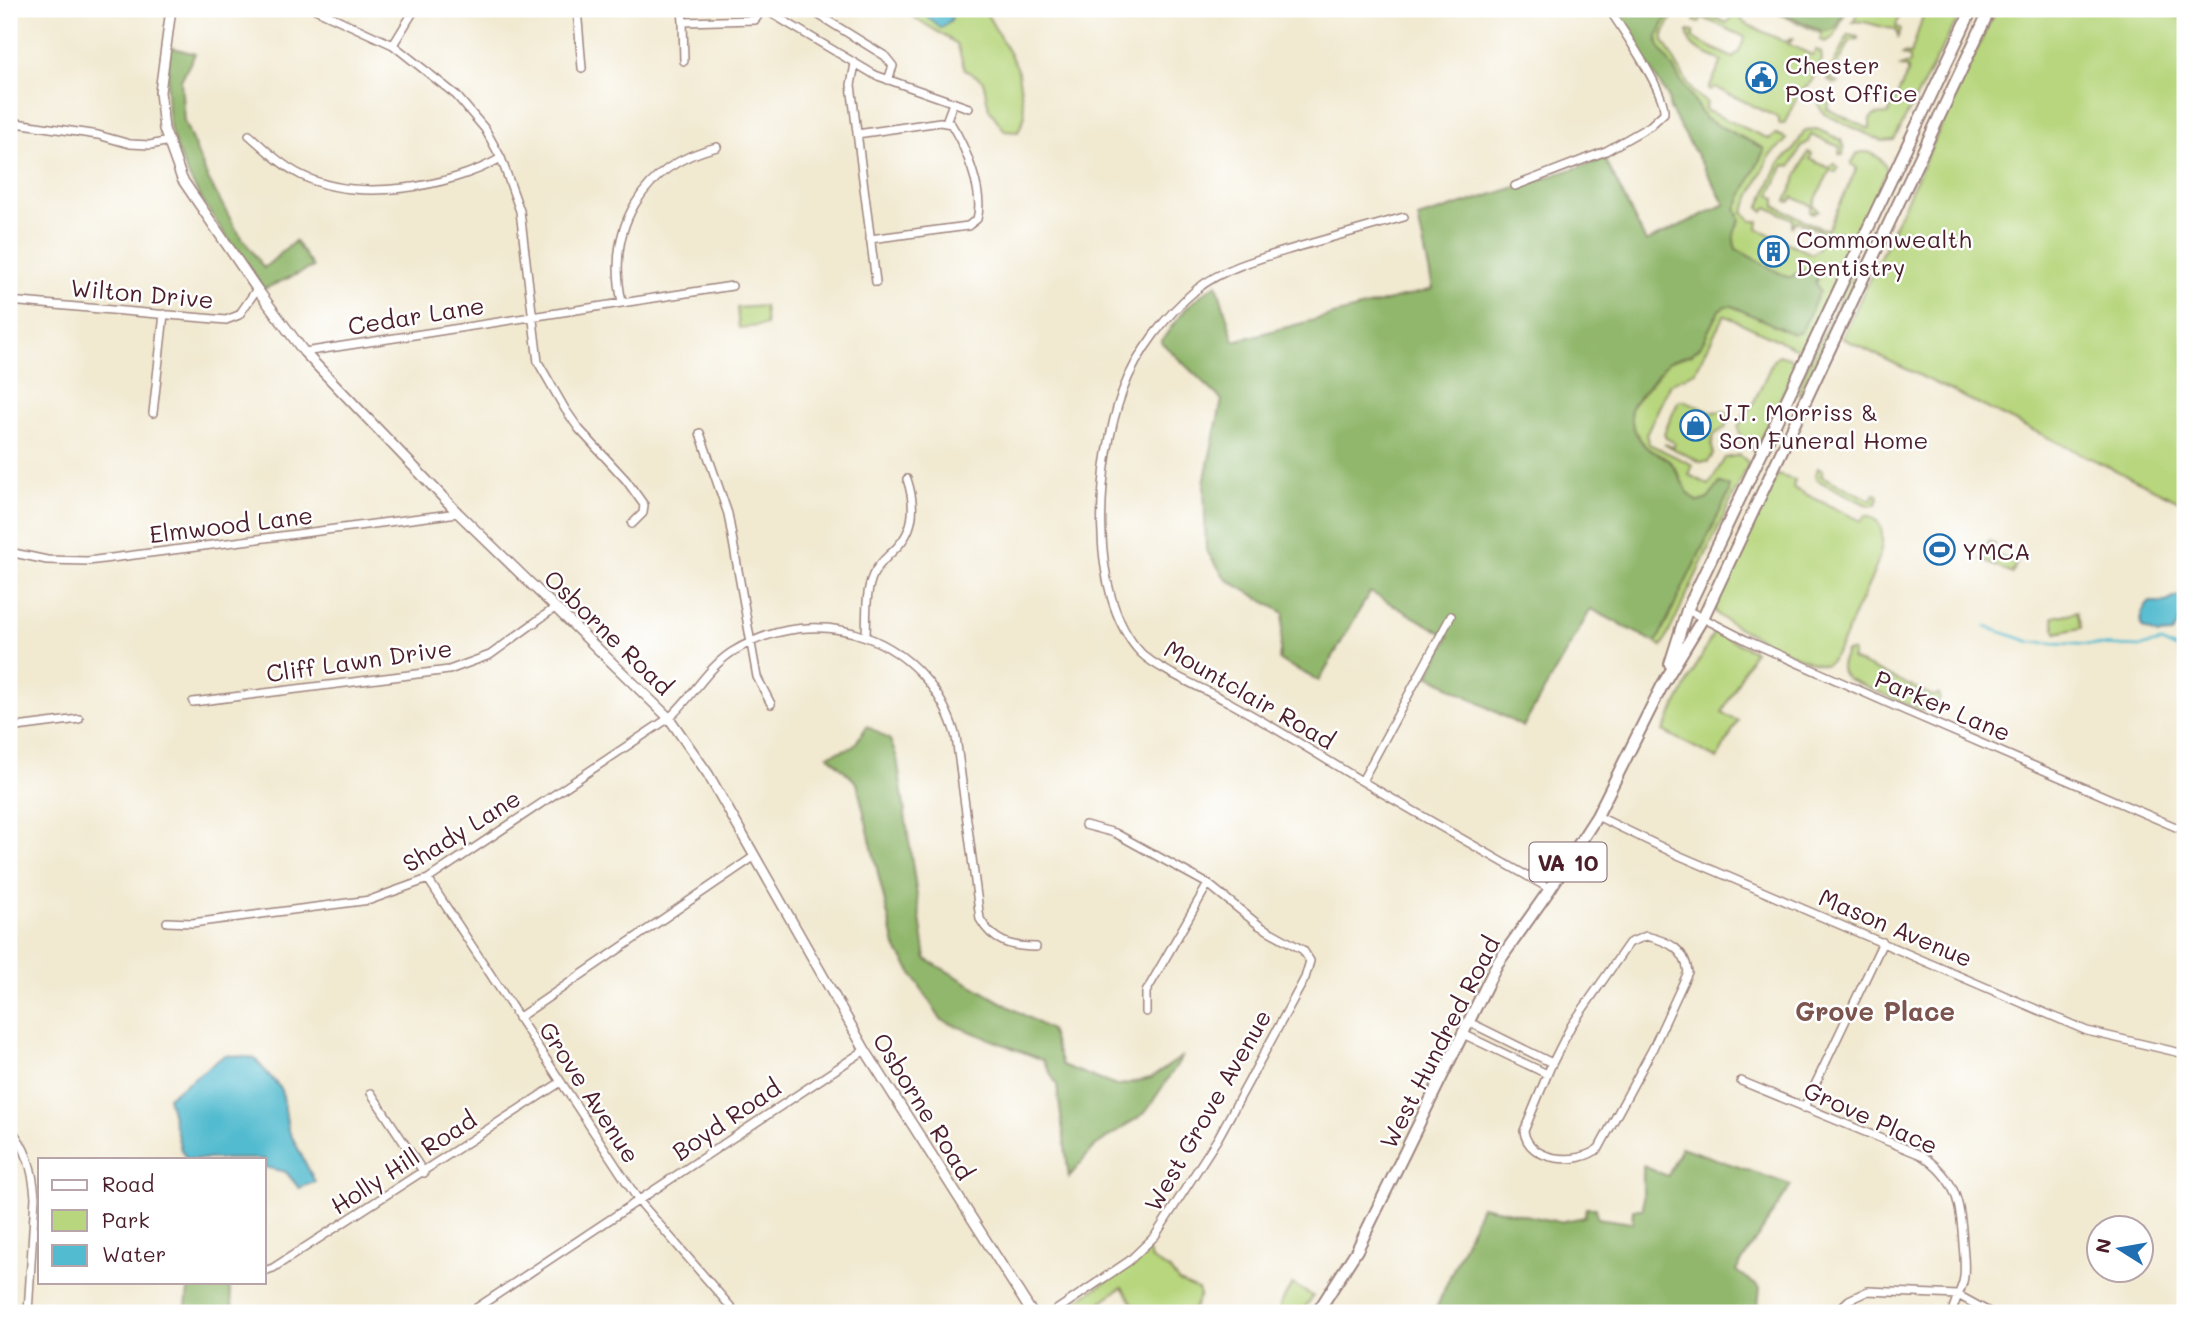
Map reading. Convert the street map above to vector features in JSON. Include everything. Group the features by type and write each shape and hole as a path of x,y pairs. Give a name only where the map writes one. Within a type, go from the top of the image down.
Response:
{"main road":[{"name":"West Hundred Road","path":"1664,684 1687,610 1972,9"},
{"name":"West Hundred Road","path":"1317,1313 1357,1250 1497,964 1550,890 1597,816 1664,684 1703,618 1990,9"}],"street":[{"name":"Osborne Road","path":"171,9 160,92 164,129 183,179 257,289 304,352 458,513 669,718 708,774 865,1050 1032,1313"},
{"path":"315,9 393,45 456,95 485,129 501,158 520,211 538,362 579,429 626,480 644,505 642,513 632,524"},
{"path":"393,45 415,9"},
{"path":"577,9 582,68"},
{"path":"682,9 684,61"},
{"path":"683,22 755,20 763,9 855,64 888,80 969,108"},
{"path":"809,9 885,56 893,66 888,80"},
{"path":"1515,186 1606,151 1650,125 1664,113 1664,104 1656,85 1609,9"},
{"path":"855,64 851,85 876,282"},
{"path":"946,122 953,103"},
{"path":"9,122 97,135 130,144 150,145 169,141"},
{"path":"857,134 946,122 954,129 974,173 980,212 978,219 968,226 870,239"},
{"path":"249,135 301,175 349,187 395,188 425,185 468,174 501,158"},
{"path":"622,302 618,286 618,253 623,229 633,207 649,185 668,168 690,155 717,147"},
{"name":"Mountclair Road","path":"1404,217 1265,257 1222,274 1199,288 1174,310 1151,338 1128,377 1115,415 1104,485 1102,549 1112,600 1125,633 1143,655 1550,890"},
{"name":"Cedar Lane","path":"304,352 732,286"},
{"name":"Wilton Drive","path":"9,301 226,320 239,315 257,289"},
{"path":"153,413 164,314"},
{"path":"700,433 728,514 757,677 771,704"},
{"path":"866,635 871,578 881,562 904,539 912,522 913,496 908,479"},
{"name":"Elmwood Lane","path":"9,552 47,560 88,561 458,513"},
{"name":"Cliff Lawn Drive","path":"193,702 449,670 490,654 556,607"},
{"name":"Parker Lane","path":"1687,610 1891,704 2185,831"},
{"path":"1362,781 1451,616"},
{"path":"750,642 796,630 821,628 866,635 892,649 916,667 943,701 950,714 956,737 980,919 993,937 1009,945 1036,947"},
{"name":"Shady Lane","path":"167,922 192,923 370,900 428,879 669,718 685,704 711,669 750,642"},
{"path":"9,728 79,719"},
{"name":"Mason Avenue","path":"1597,816 1678,855 2087,1031 2185,1054"},
{"path":"1085,825 1115,833 1208,884 1146,992 1146,1012"},
{"path":"518,1018 755,856"},
{"name":"Grove Avenue","path":"428,879 639,1200 736,1313"},
{"name":"West Grove Avenue","path":"1052,1313 1129,1261 1155,1236 1217,1140 1305,978 1310,961 1303,950 1260,926 1208,884"},
{"path":"1646,936 1680,951 1687,962 1687,976 1607,1136 1593,1153 1576,1157 1543,1155 1534,1151 1526,1141 1525,1123 1548,1074 1572,1026 1629,943 1646,936"},
{"path":"1804,1108 1883,942"},
{"path":"1469,1022 1552,1063"},
{"path":"1463,1034 1548,1074"},
{"name":"Boyd Road","path":"469,1313 865,1050"},
{"name":"Grove Place","path":"1741,1080 1921,1155 1937,1166 1948,1180 1961,1208 1964,1270 1952,1313"},
{"name":"Holly Hill Road","path":"266,1270 424,1173 561,1082"},
{"path":"371,1093 424,1173"},
{"path":"9,1127 26,1153 34,1181 28,1313"},
{"path":"31,1270 38,1271"},
{"path":"1835,1313 1849,1300 1868,1290 1958,1295 1992,1313"}],"green space":[{"path":"901,9 917,9 941,28 951,20 953,9 984,9 1017,67 1025,116 1018,132 1005,131 989,109 983,80 965,70 957,44"},
{"path":"1613,9 1671,9 1657,37 1658,45 1705,119 1763,148 1764,151 1736,208 1740,220 1734,234 1736,249 1787,277 1803,269 1818,269 1821,272 1815,281 1820,291 1803,328 1799,333 1793,334 1732,306 1725,306 1719,310 1700,347 1691,354 1668,362 1631,407 1632,423 1639,439 1646,447 1670,462 1693,498 1699,502 1708,499 1720,483 1729,486 1729,493 1656,643 1591,609 1523,727 1428,675 1449,637 1370,592 1319,681 1279,660 1284,613 1226,579 1206,550 1204,483 1222,400 1161,342 1186,309 1217,284 1234,341 1433,289 1418,218 1605,159 1646,242 1725,204 1670,109 1668,97"},
{"path":"1671,9 1676,9 1663,35 1663,41 1693,92 1707,103 1705,110 1769,139 1776,134 1786,138 1770,155 1743,212 1752,221 1759,221 1758,229 1812,254 1818,249 1822,232 1797,221 1792,226 1793,219 1767,207 1764,212 1759,208 1779,163 1793,151 1805,130 1817,129 1841,140 1843,155 1839,154 1840,147 1811,135 1791,166 1784,165 1770,195 1775,198 1775,206 1820,228 1828,229 1857,168 1851,164 1857,154 1866,152 1875,155 1883,162 1887,171 1804,348 1795,348 1724,315 1695,372 1670,384 1646,435 1649,444 1693,465 1689,475 1709,485 1725,458 1740,455 1749,463 1662,647 1656,643 1729,493 1729,486 1720,483 1708,499 1699,502 1693,498 1670,462 1646,447 1639,439 1632,423 1631,407 1668,362 1691,354 1700,347 1719,310 1725,306 1732,306 1793,334 1819,277 1803,269 1791,277 1786,277 1736,249 1734,236 1739,215 1736,208 1764,151 1763,148 1705,119 1658,45 1657,37"},
{"path":"1769,9 1847,9 1834,37 1825,42 1820,40 1822,34"},
{"path":"1774,9 1844,9 1834,28 1822,31"},
{"path":"1859,9 1902,9 1896,26 1901,29 1898,37 1896,29 1853,22"},
{"path":"1925,9 1963,9 1894,140 1882,141 1824,114 1818,98 1823,93 1832,98 1827,109 1867,128 1870,128 1870,119 1875,115 1888,114 1908,73 1908,68 1901,67 1910,63 1910,57 1902,55 1911,54"},
{"path":"1996,9 2156,9 2185,19 2185,504 1842,338"},
{"name":"Chester Post Office","path":"1706,13 1726,23 1738,13 1744,14 1741,19 1744,23 1785,42 1794,38 1788,44 1812,55 1816,50 1821,52 1822,60 1811,82 1798,95 1784,124 1779,124 1779,118 1714,87 1711,91 1708,90 1722,61 1694,47 1690,43 1688,31 1694,32 1692,38 1733,58 1739,52 1745,37 1702,17 1699,23 1694,21 1696,16"},
{"path":"1848,35 1858,39 1850,41 1831,79 1838,83 1833,84 1828,80 1828,76"},
{"path":"170,47 195,54 181,80 184,121 208,179 236,229 264,268 295,241 313,267 264,289 208,209 184,166 169,122 167,94"},
{"path":"1808,152 1812,154 1810,159 1829,168 1834,163 1838,168 1836,172 1830,170 1813,205 1819,210 1813,213 1810,212 1812,206 1793,197 1790,202 1786,201"},
{"path":"1873,227 1876,229 1871,248 1801,395 1798,394 1801,381"},
{"path":"764,306 766,325 739,328 737,308"},
{"path":"1779,355 1792,359 1794,370 1757,448 1752,449 1741,441 1738,427 1753,404 1774,359"},
{"path":"1683,400 1711,412 1725,411 1730,417 1726,427 1714,435 1713,455 1708,462 1700,462 1664,444 1673,447 1675,443 1666,438 1664,433 1678,402"},
{"path":"1818,468 1823,471 1821,476 1871,500 1874,494 1877,494 1879,497 1876,504 1869,506 1817,480 1815,476"},
{"path":"1777,475 1795,480 1793,488 1861,521 1865,515 1876,521 1882,531 1882,544 1873,575 1839,649 1825,665 1767,642 1715,611 1715,602"},
{"path":"1989,541 1995,544 1991,552 2017,562 2012,574 1980,559"},
{"path":"2077,612 2081,628 2056,633 2053,617"},
{"path":"1714,632 1754,651 1722,713 1738,721 1717,759 1663,731"},
{"path":"1851,651 1851,659 1933,696 1939,694 1937,704 1922,711 1848,679 1842,673 1841,667 1846,652"},
{"path":"867,726 890,740 897,758 926,959 1050,1030 1062,1065 1116,1086 1151,1078 1183,1056 1145,1113 1095,1146 1069,1177 1057,1085 1043,1060 941,1020 895,946 857,783 828,755 853,747"},
{"path":"1681,1147 1791,1185 1736,1271 1760,1288 1757,1313 1434,1313 1481,1206 1559,1222 1585,1217 1586,1208 1596,1208 1597,1218 1632,1223 1633,1209 1643,1209 1643,1166 1668,1176"},
{"path":"1148,1250 1151,1258 1169,1269 1179,1282 1198,1290 1200,1295 1192,1313 1139,1313 1122,1287 1102,1301 1110,1313 1059,1313 1135,1262"},
{"path":"189,1284 229,1285 234,1313 185,1313"},
{"path":"1292,1284 1313,1296 1301,1313 1281,1313 1280,1305"}],"water":[{"path":"917,9 953,9 951,20 941,28"},
{"path":"2178,596 2185,597 2185,613 2172,634 2158,635 2143,629 2141,615 2150,602 2166,602"},
{"path":"2185,630 2185,665 2178,647 2179,639"},
{"path":"225,1055 254,1058 282,1090 288,1129 315,1182 299,1188 286,1172 266,1167 266,1158 186,1158 181,1150 168,1097"}],"waterway":[{"path":"2177,626 2183,632"},
{"path":"1986,627 2031,642 2140,647 2161,642 2176,649"}],"place":[{"name":"Chester Post Office","path":"1762,78"},
{"name":"Commonwealth Dentistry","path":"1773,252"},
{"name":"J.T. Morriss & Son Funeral Home","path":"1696,425"},
{"name":"YMCA","path":"1939,550"}],"district":[{"name":"Grove Place","path":"1875,1011"}]}
